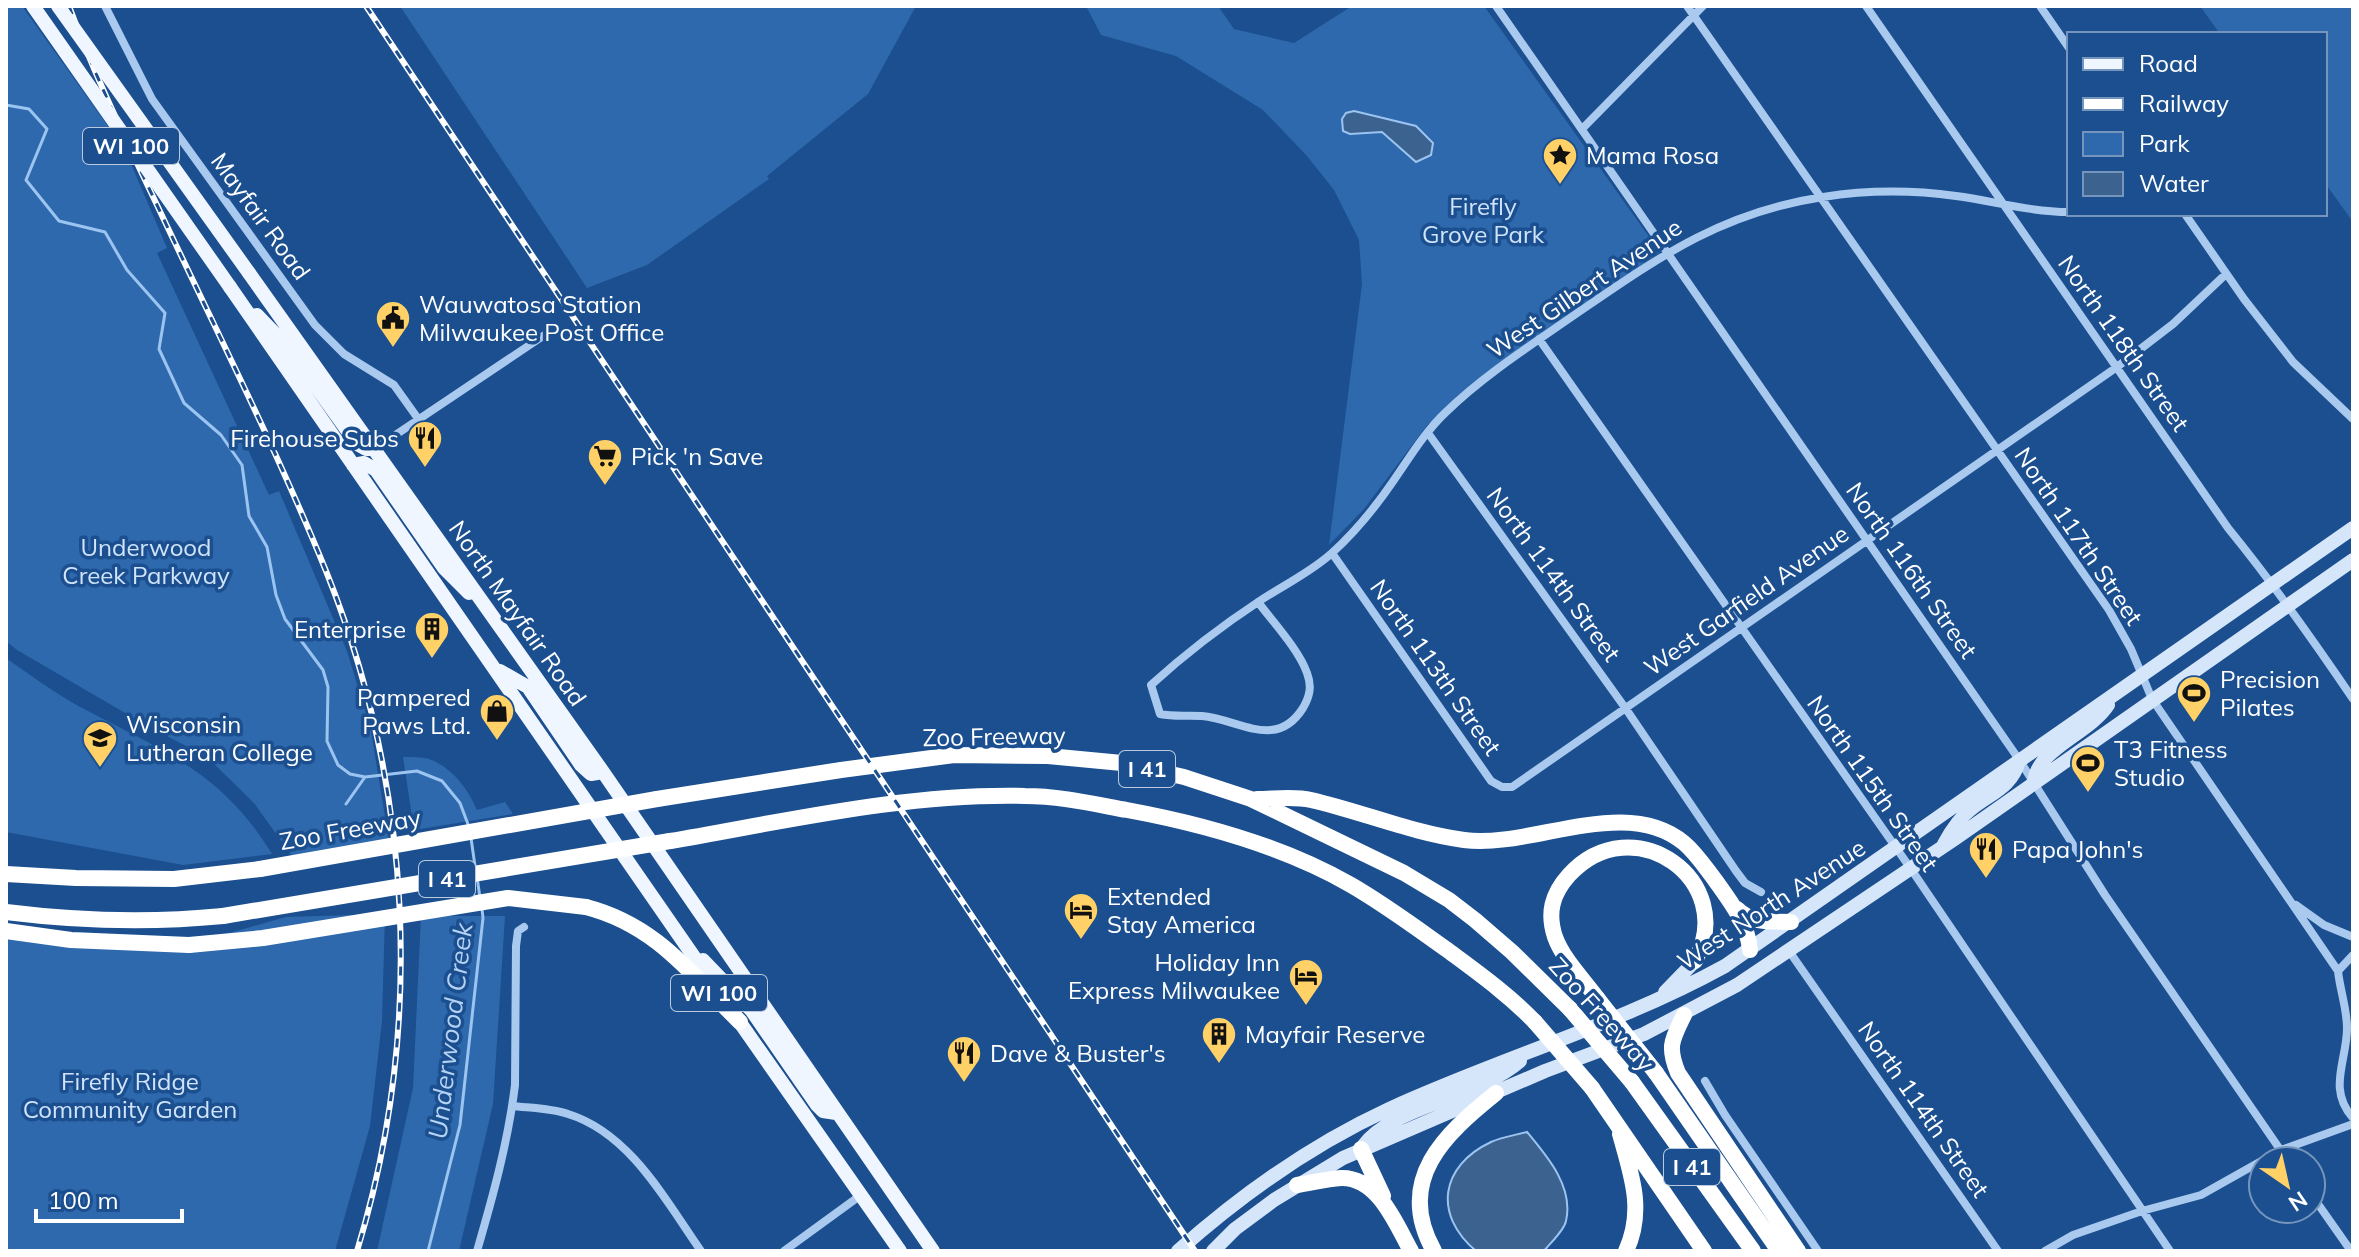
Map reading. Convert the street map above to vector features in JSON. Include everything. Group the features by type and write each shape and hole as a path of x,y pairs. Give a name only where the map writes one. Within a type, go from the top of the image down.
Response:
{"highway":[{"name":"Zoo Freeway","path":"6,874 174,879 260,869 657,799 954,755 1048,756 1122,763 1184,777 1251,799 1404,873 1449,900 1512,952 1570,1009 1632,1082 1753,1251"},
{"name":"I 41","path":"6,912 128,920 223,916 885,804 1040,797 1082,801 1183,820 1310,864 1350,885 1408,921 1505,994 1535,1022 1592,1088 1704,1251"},
{"path":"1251,799 1308,799 1421,831 1478,841 1603,824 1639,824 1660,830 1683,842 1698,857 1732,904 1746,932 1750,950"},
{"path":"1695,961 1705,929 1704,910 1695,885 1671,861 1651,850 1627,846 1598,852 1576,868 1557,888 1551,907 1556,941 1656,1073 1779,1251"},
{"path":"6,931 71,940 189,945 263,938 508,898 586,907 630,923 665,946 740,1022"},
{"path":"1732,904 1750,919 1791,922"},
{"path":"1684,1015 1671,1045 1678,1073 1798,1251"},
{"path":"1434,1251 1422,1220 1421,1194 1426,1171 1435,1150 1447,1135 1496,1093"},
{"path":"1616,1120 1636,1191 1636,1215 1626,1251"},
{"path":"1361,1149 1397,1226"},
{"path":"1297,1185 1338,1178 1359,1181 1374,1191 1411,1251"}],"main road":[{"name":"North Mayfair Road","path":"33,6 900,1251"},
{"name":"North Mayfair Road","path":"58,6 603,772 933,1251"},
{"path":"232,289 287,346 357,444 366,449 375,449"},
{"path":"353,465 364,463 376,470 444,568 491,615"},
{"name":"West North Avenue","path":"1184,1248 1285,1167 1352,1127 1431,1091 1652,1004 1750,950 2353,528"},
{"name":"West North Avenue","path":"1213,1251 1243,1223 1297,1185 1361,1149 1545,1071 1644,1034 1730,989 1942,848 2353,560"},
{"path":"496,669 528,687 581,765 591,774 603,772"},
{"path":"2034,783 2034,773 2041,761 2102,714 2114,694"},
{"path":"1942,848 1952,829 1968,811 2012,780 2020,761"},
{"path":"682,941 726,981 752,1011 817,1105 823,1111 836,1113"},
{"path":"1730,989 1748,964 1750,950"},
{"path":"1652,1004 1695,961"},
{"path":"1352,1127 1361,1149 1374,1133 1389,1123 1478,1088 1508,1071 1529,1053"}],"street":[{"name":"Mayfair Road","path":"105,6 152,99 315,325 344,354 394,385 419,420"},
{"name":"North 116th Street","path":"1496,6 2020,761 2105,895 2278,1145"},
{"path":"1582,129 1690,10 1703,6"},
{"name":"North 118th Street","path":"1866,6 2228,528 2266,574 2353,699"},
{"path":"2040,6 2067,45"},
{"name":"North 117th Street","path":"1690,10 2109,610 2131,649 2152,699 2338,971 2347,1025 2344,1059 2338,1079 2340,1093 2353,1118"},
{"name":"West Gilbert Avenue","path":"1258,602 1306,669 1310,684 1308,699 1297,716 1281,728 1267,732 1203,716 1160,714 1151,685 1177,661 1258,602 1332,553 1390,486 1444,414 1474,387 1539,339 1667,252 1746,215 1821,197 1865,192 1957,196 2003,206 2067,212"},
{"path":"2186,216 2293,362 2353,419"},
{"name":"West Garfield Avenue","path":"1517,785 2117,367 2173,324 2226,274"},
{"path":"353,465 555,328"},
{"name":"North 115th Street","path":"1539,339 1911,869 2170,1251"},
{"name":"North 114th Street","path":"1428,433 1626,709 1736,871 1751,889 1761,892"},
{"name":"North 113th Street","path":"1332,553 1491,781 1502,787 1517,785"},
{"path":"2292,902 2324,925 2353,937"},
{"path":"477,1251 494,1194 512,1106 515,1085 516,946 518,931 524,927"},
{"name":"North 114th Street","path":"1789,951 1998,1251"},
{"path":"2338,971 2353,955"},
{"path":"1705,1081 1818,1251"},
{"path":"512,1106 571,1114 595,1125 617,1142 640,1167 701,1251"},
{"path":"2295,1145 2353,1124"},
{"path":"2045,1251 2073,1235 2201,1195 2247,1169"},
{"path":"784,1251 861,1195"},
{"path":"2327,1217 2351,1251"}],"green space":[{"name":"Underwood Creek Parkway","path":"6,6 22,6 125,150 167,248 157,253 269,495 279,491 347,651 371,731 389,841 294,859 254,803 207,757 144,724 6,641"},
{"path":"400,6 916,6 868,94 767,176 769,179 647,265 587,288"},
{"name":"Firefly Grove Park","path":"1086,6 1218,6 1234,29 1294,43 1352,6 1484,6 1660,252 1525,347 1428,424 1364,509 1329,545 1362,284 1359,240 1334,190 1263,110 1176,56 1101,35"},
{"path":"2200,6 2353,6 2353,222 2327,186 2327,32 2219,32"},
{"name":"Wisconsin Lutheran College","path":"6,658 68,700 145,740 214,785 254,827 272,854 183,865 6,832"},
{"path":"403,757 429,759 445,767 464,787 477,810 505,802 513,814 414,830"},
{"name":"Firefly Ridge Community Garden","path":"385,914 382,1021 370,1126 335,1251 6,1251 6,939 53,945 218,936 286,917"},
{"path":"421,916 505,916 493,1104 459,1251 377,1251 413,1088"}],"water":[{"path":"1354,111 1416,126 1433,143 1431,155 1416,162 1382,132 1350,134 1343,131 1342,119 1346,113"},
{"path":"1527,1132 1562,1184 1567,1208 1565,1225 1544,1251 1476,1251 1462,1237 1448,1207 1448,1192 1453,1178 1461,1164 1474,1152 1495,1140"}],"waterway":[{"name":"Underwood Creek","path":"6,105 29,109 47,129 26,180 59,221 105,232 127,270 165,313 159,349 184,403 221,435 242,465 249,516 267,547 276,595 285,619 323,670 328,687 327,741 338,765 350,774 365,777 417,771 442,781 460,803 469,827"},
{"path":"346,804 365,777"},
{"name":"Underwood Creek","path":"471,838 475,866"},
{"name":"Underwood Creek","path":"477,877 480,898"},
{"name":"Underwood Creek","path":"428,1251 460,1125 482,909"}],"railway":[{"path":"69,6 111,107 307,525 355,653 377,737 392,823 400,909 400,995 393,1081 379,1167 357,1251"},
{"path":"366,6 1195,1251"}],"place":[{"name":"Mama Rosa","path":"1560,186"},
{"name":"Wauwatosa Station Milwaukee Post Office","path":"393,349"},
{"name":"Firehouse Subs","path":"425,469"},
{"name":"Pick 'n Save","path":"605,487"},
{"name":"Enterprise","path":"432,660"},
{"name":"Precision Pilates","path":"2194,724"},
{"name":"Pampered Paws Ltd.","path":"497,742"},
{"name":"Wisconsin Lutheran College","path":"100,769"},
{"name":"T3 Fitness Studio","path":"2088,794"},
{"name":"Papa John's","path":"1986,880"},
{"name":"Extended Stay America","path":"1081,941"},
{"name":"Holiday Inn Express Milwaukee","path":"1306,1007"},
{"name":"Mayfair Reserve","path":"1219,1065"},
{"name":"Dave & Buster's","path":"964,1084"}]}
